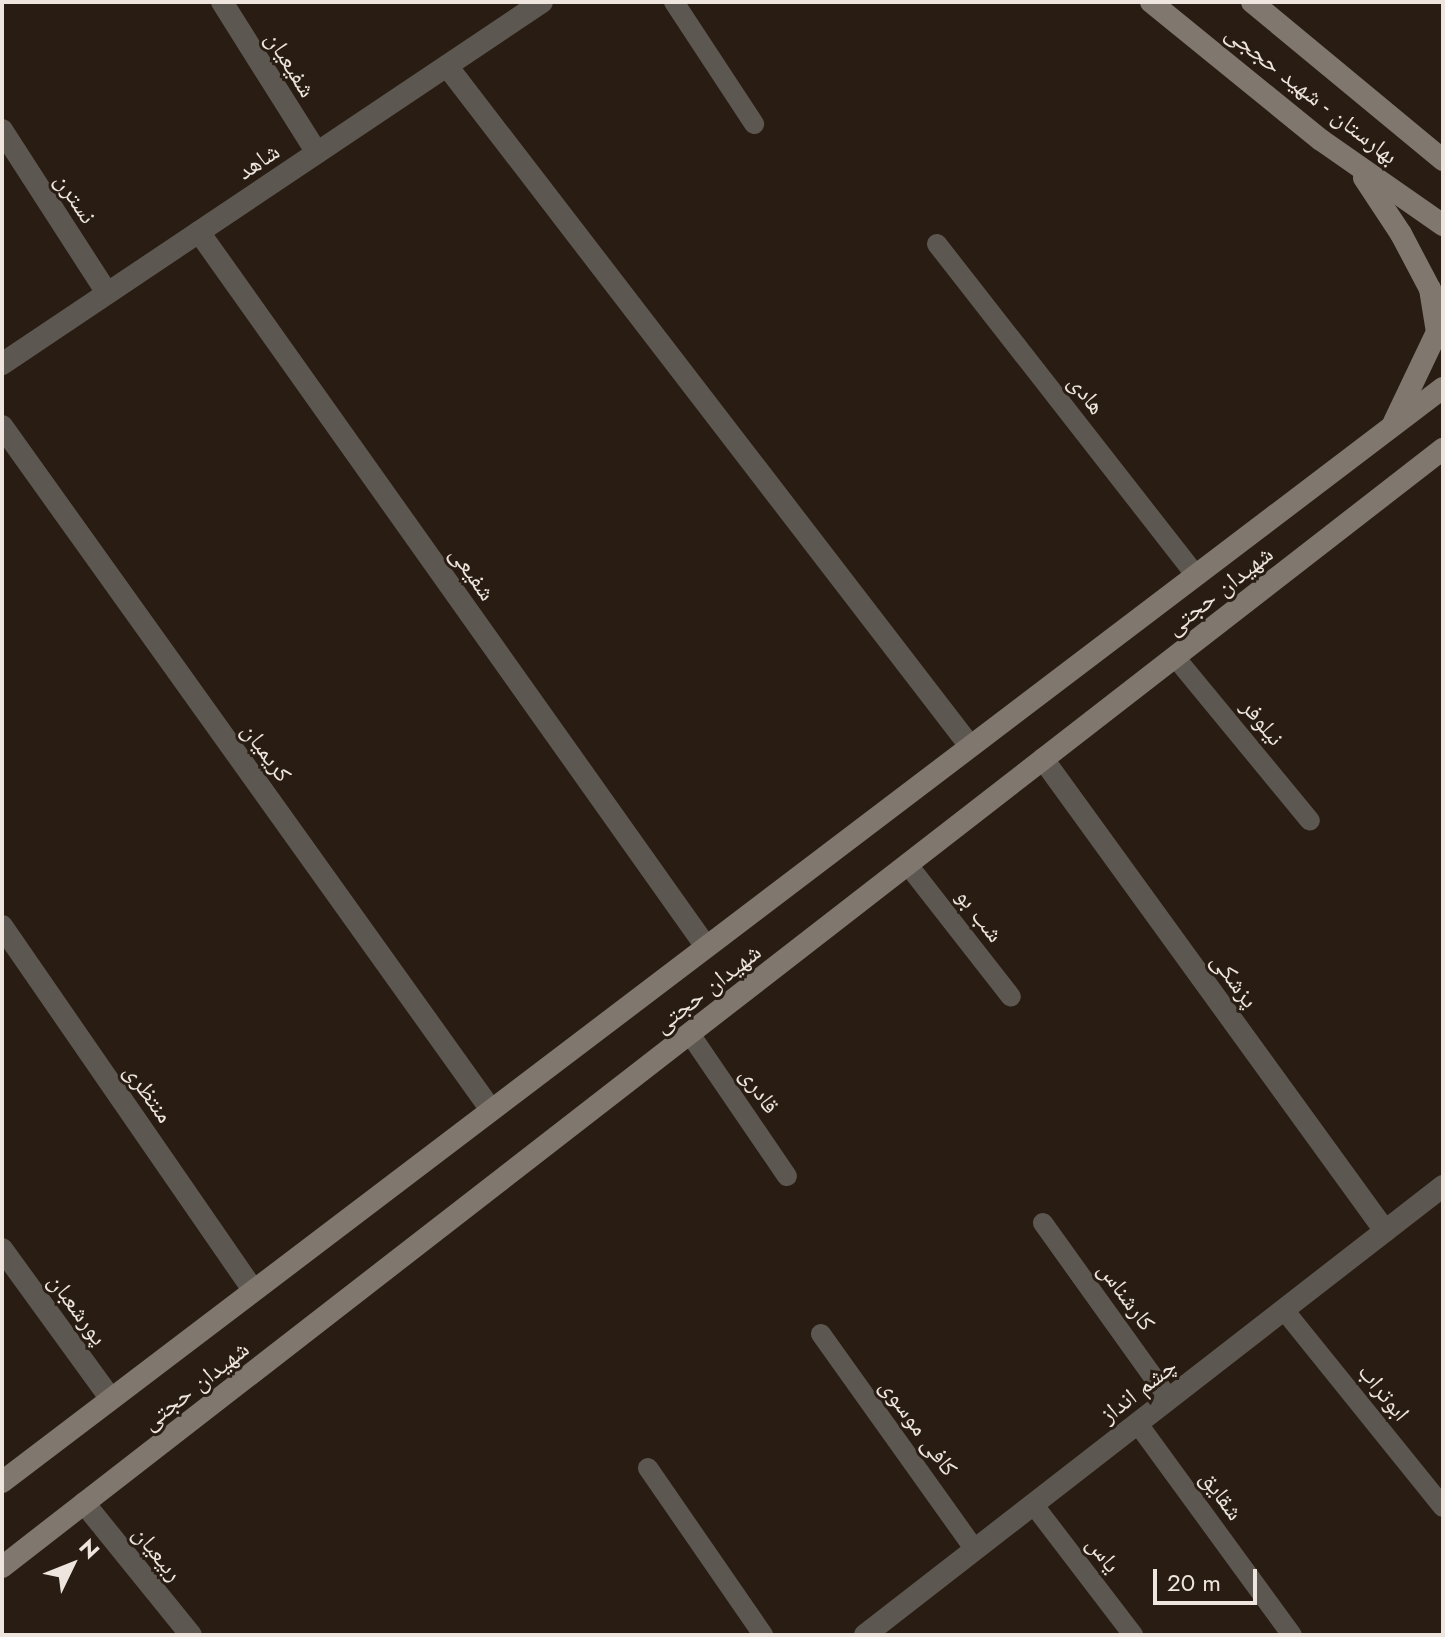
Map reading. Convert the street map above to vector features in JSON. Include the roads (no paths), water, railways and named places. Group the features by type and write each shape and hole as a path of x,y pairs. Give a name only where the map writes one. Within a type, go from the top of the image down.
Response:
{"main road":[{"name":"بهارستان - شهید حججی","path":"1151,2 1321,140 1443,225"},
{"name":"بهارستان - شهید حججی","path":"1252,2 1443,160"},
{"path":"1321,140 1371,184 1430,289 1437,332 1390,430"},
{"name":"شهیدان حجتی","path":"2,1482 489,1107 1443,388"},
{"name":"شهیدان حجتی","path":"2,1567 1443,449"}],"street":[{"name":"شفیعیان","path":"222,2 317,153"},
{"name":"شاهد","path":"2,364 542,2"},
{"path":"447,66 970,746"},
{"name":"نسترن","path":"2,130 107,293"},
{"name":"شفیعی","path":"199,232 705,945"},
{"name":"کریمیان","path":"2,426 489,1107"},
{"name":"پزشکی","path":"1043,759 1385,1231"},
{"name":"منتظری","path":"2,926 253,1290"},
{"name":"چشم انداز","path":"865,1635 1443,1186"},
{"name":"پورشعبان","path":"2,1249 111,1399"},
{"name":"ربیعیان","path":"84,1503 191,1635"}],"lane":[{"path":"674,2 754,124"},
{"name":"هادی","path":"937,244 1196,576"},
{"name":"نیلوفر","path":"1175,657 1310,821"},
{"name":"شب بو","path":"908,865 1011,997"},
{"name":"قادری","path":"690,1034 787,1176"},
{"name":"کارشناس","path":"1043,1223 1169,1399"},
{"name":"ابوتراب","path":"1284,1310 1443,1507"},
{"name":"کافی موسوی","path":"821,1334 975,1550"},
{"name":"شقایق","path":"1138,1424 1292,1635"},
{"path":"648,1468 763,1635"},
{"name":"یاس","path":"1033,1504 1133,1635"}]}
